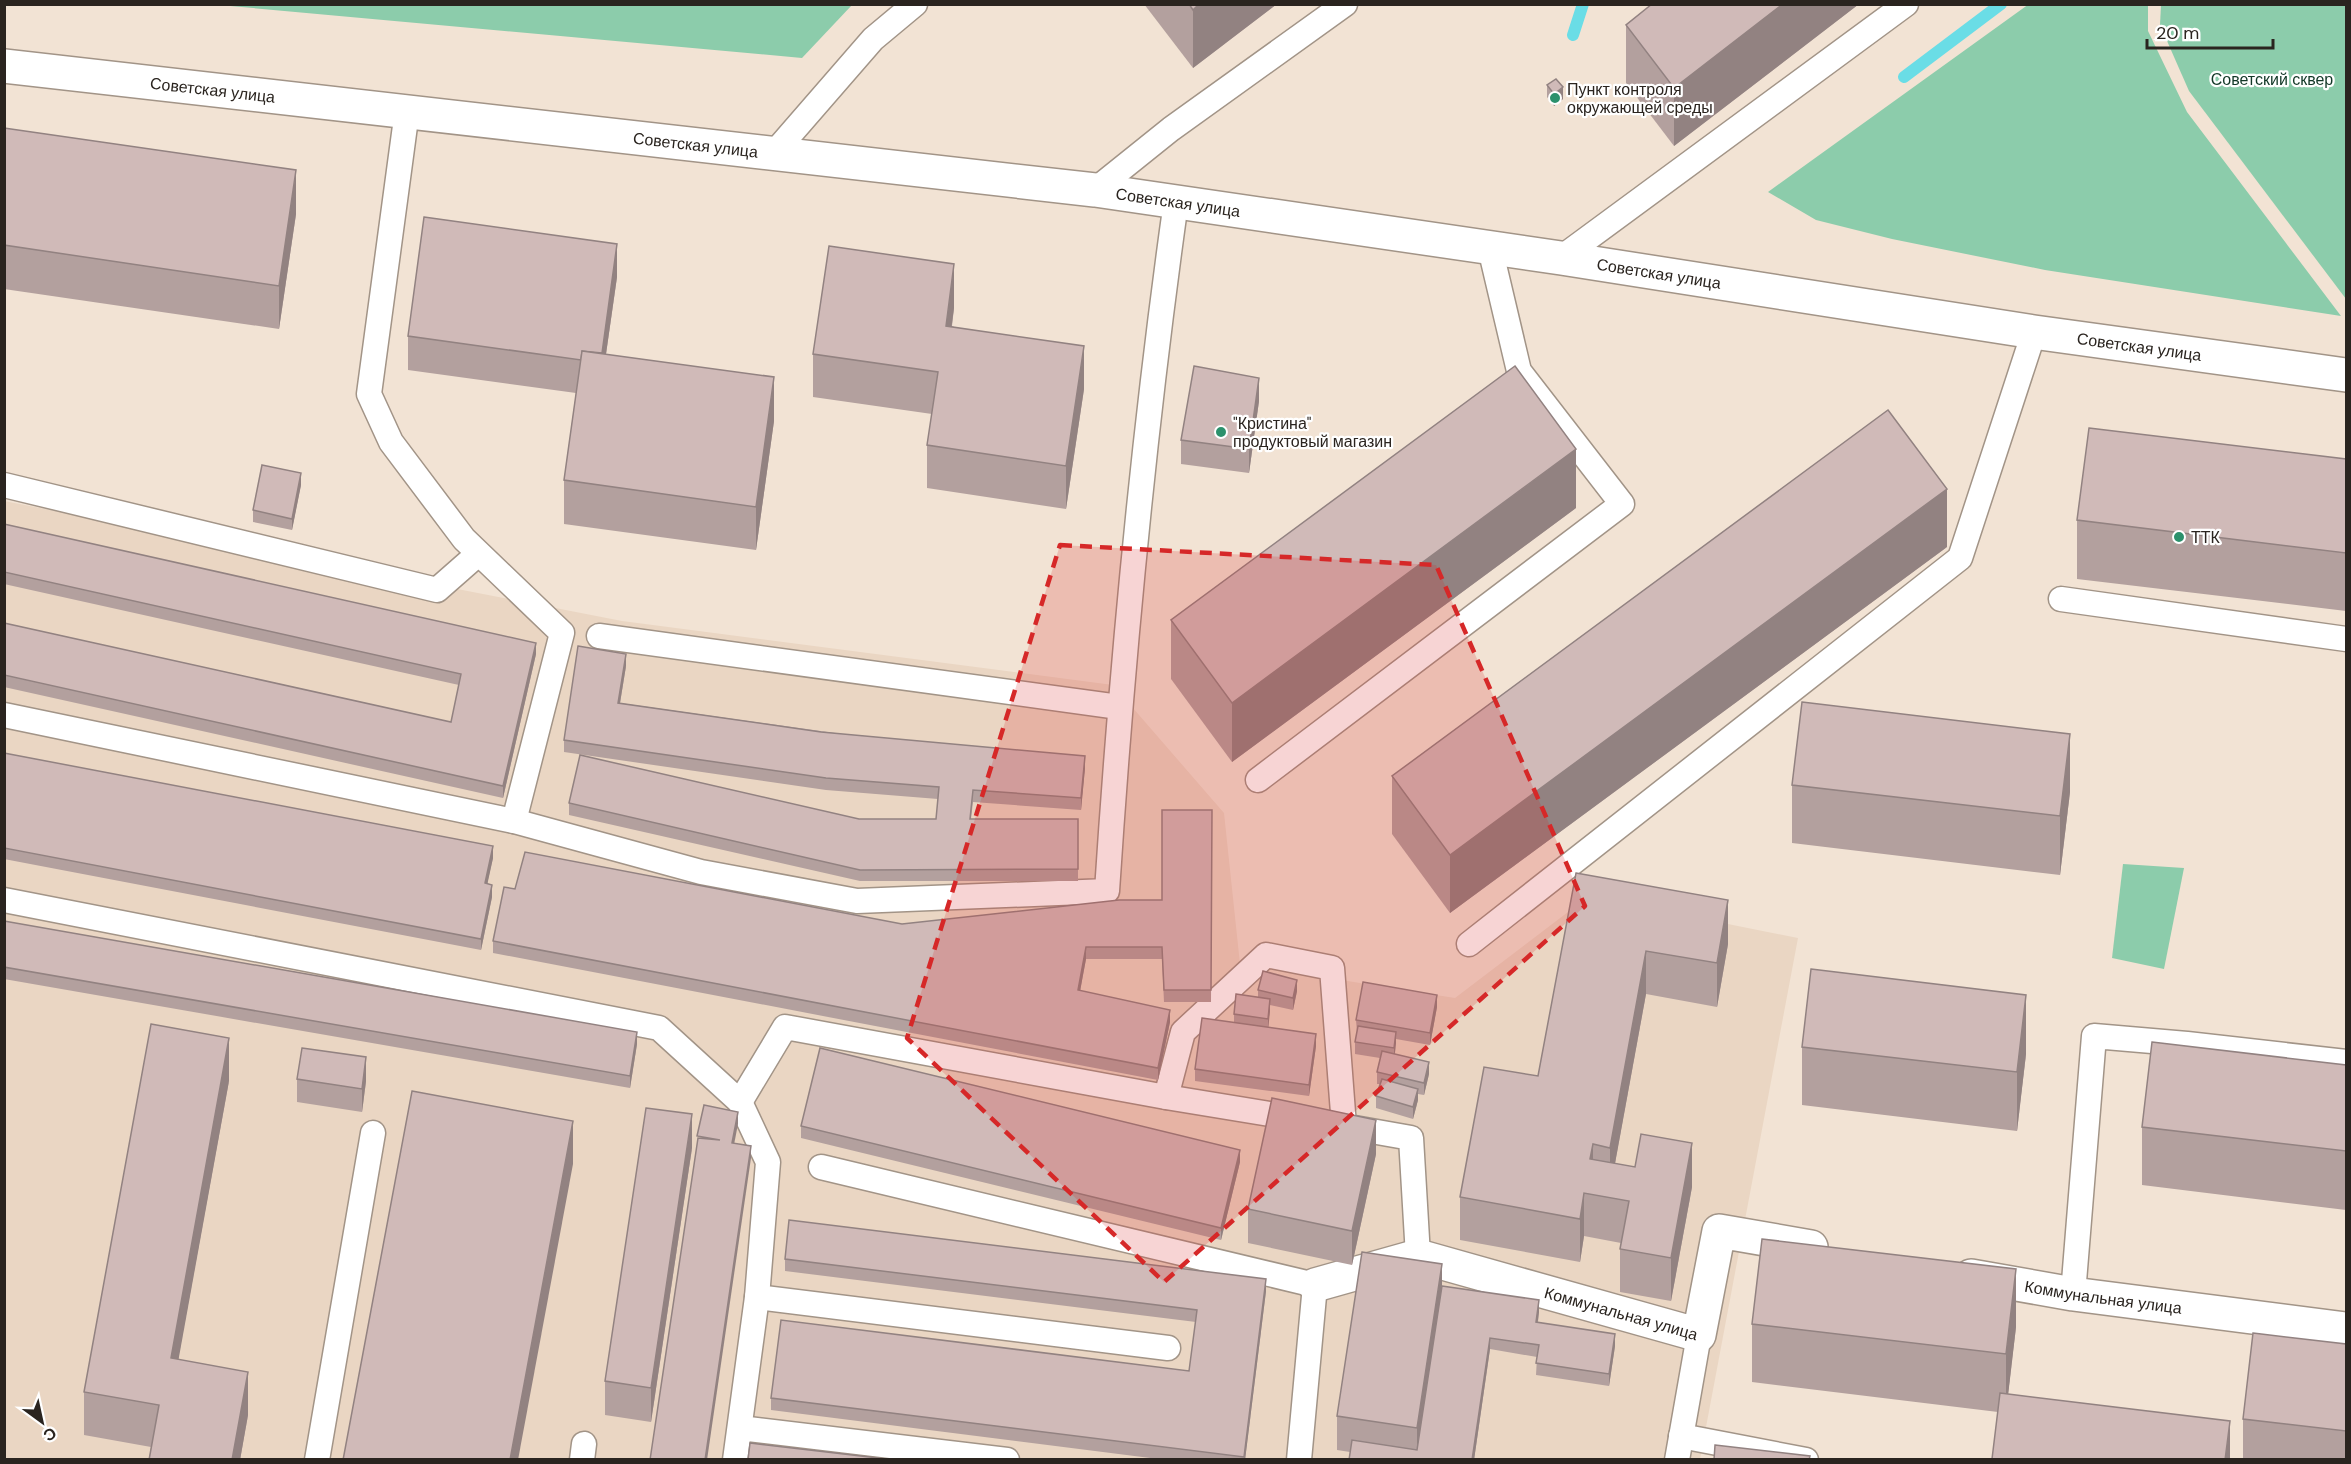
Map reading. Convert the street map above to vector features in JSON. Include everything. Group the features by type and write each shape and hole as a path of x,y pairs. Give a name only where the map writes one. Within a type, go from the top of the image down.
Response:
{"street":[{"name":"Советская улица","path":"4,66 1095,190 1561,258 2034,332 2346,375"},
{"name":"Коммунальная улица","path":"1418,1256 1699,1335 1719,1231 1837,1252"},
{"path":"1315,1285 1418,1256"},
{"name":"Коммунальная улица","path":"1943,1271 2073,1294 2346,1329"}],"lane":[{"path":"774,153 873,39 915,4"},
{"path":"1095,190 1171,129 1345,4"},
{"path":"1561,258 1905,4"},
{"path":"406,111 369,394 391,442 464,539 562,633 514,821"},
{"path":"4,715 514,821 701,872 857,901 1107,891 1119,707 1161,308 1176,202"},
{"path":"1258,780 1622,504 1520,371 1490,248"},
{"path":"1469,944 1960,558 2034,332"},
{"path":"4,485 438,590 478,554"},
{"path":"2061,599 2346,639"},
{"path":"599,636 1119,707"},
{"path":"4,900 659,1028 740,1102 768,1162 757,1297 735,1460"},
{"path":"1166,1097 1183,1032 1266,955 1332,969 1344,1126"},
{"path":"740,1102 785,1028 1166,1097 1412,1138 1418,1256"},
{"path":"2073,1294 2094,1036 2346,1062"},
{"path":"317,1460 373,1133"},
{"path":"821,1167 1315,1285 1299,1460"},
{"path":"757,1297 1168,1347"},
{"path":"1699,1335 1679,1448 1806,1460"},
{"path":"740,1428 1007,1460"}],"highlighted area":[{"path":"1060,545 1436,565 1585,906 1164,1282 907,1038"}],"shaded area":[{"path":"4,501 622,621 1113,685 1224,813 1240,964 1455,998 1589,896 1798,938 1700,1459 5,1459"}],"green space":[{"path":"852,4 802,58 219,5"},
{"path":"2029,4 2148,5 2148,31 2187,112 2341,316 2045,270 1892,239 1816,220 1768,192"},
{"name":"Советский сквер","path":"2161,5 2346,5 2346,299 2189,91 2160,25"},
{"path":"2123,864 2184,868 2164,969 2112,958"}],"building":[{"path":"1189,4 1199,4 1193,10"},
{"path":"1652,4 1783,4 1674,88 1626,25"},
{"path":"1556,79 1563,87 1554,94 1547,85"},
{"path":"4,128 296,170 279,286 4,245"},
{"path":"424,217 617,244 602,353 582,351 581,360 408,336"},
{"path":"829,246 954,264 946,326 1084,346 1066,466 927,445 938,372 813,354"},
{"path":"582,351 774,377 756,507 564,480"},
{"name":"\"Кристина\" продуктовый магазин","path":"1194,366 1259,378 1249,449 1181,440"},
{"path":"1515,366 1576,449 1232,703 1171,620"},
{"path":"1888,410 1947,489 1450,855 1392,776"},
{"path":"2089,428 2346,459 2346,553 2077,520"},
{"path":"262,465 301,473 292,519 253,510"},
{"path":"4,524 536,643 503,786 4,675 4,623 451,722 461,674 4,572"},
{"path":"578,646 626,654 618,703 821,732 1085,756 1081,798 973,790 970,819 1078,819 1078,869 860,870 569,803 580,755 859,819 936,819 939,787 826,778 564,740"},
{"path":"1802,702 2070,734 2060,816 1792,785"},
{"path":"4,753 493,846 485,883 492,885 481,939 4,848"},
{"path":"1162,810 1212,810 1211,990 1164,990 1162,947 1086,947 1078,990 1170,1010 1158,1068 493,941 504,887 515,889 525,852 902,924 1119,900 1162,900"},
{"path":"1576,873 1728,900 1717,963 1646,951 1610,1148 1593,1144 1590,1159 1635,1167 1641,1134 1692,1143 1671,1258 1620,1249 1629,1201 1584,1193 1580,1219 1460,1197 1484,1067 1538,1076"},
{"path":"4,921 637,1032 630,1076 4,967"},
{"path":"1811,969 2026,995 2017,1072 1802,1047"},
{"path":"1263,971 1297,980 1293,998 1258,990"},
{"path":"1363,982 1437,995 1430,1033 1356,1020"},
{"path":"1236,994 1270,999 1268,1019 1234,1014"},
{"path":"1202,1018 1316,1034 1309,1085 1195,1069"},
{"path":"151,1024 229,1038 171,1358 248,1372 232,1460 149,1460 159,1405 84,1392"},
{"path":"1358,1026 1396,1032 1394,1048 1355,1042"},
{"path":"2152,1042 2346,1065 2346,1151 2142,1127"},
{"path":"302,1048 366,1057 362,1089 297,1079"},
{"path":"820,1048 1240,1150 1221,1228 801,1126"},
{"path":"1382,1051 1429,1062 1424,1083 1377,1072"},
{"path":"1382,1079 1418,1089 1413,1107 1376,1096"},
{"path":"412,1091 573,1121 510,1460 343,1460"},
{"path":"1272,1098 1376,1120 1352,1231 1248,1209"},
{"path":"704,1105 738,1112 732,1143 751,1146 705,1460 650,1460 698,1138 720,1140 697,1136"},
{"path":"646,1108 692,1114 651,1388 605,1381"},
{"path":"789,1220 1266,1279 1244,1457 771,1398 781,1320 1189,1371 1197,1310 785,1259"},
{"path":"1762,1239 2016,1269 2006,1354 1752,1324"},
{"path":"1362,1252 1442,1264 1417,1428 1337,1416"},
{"path":"1442,1286 1539,1300 1536,1322 1615,1334 1609,1374 1536,1363 1539,1345 1490,1338 1472,1460 1349,1460 1352,1440 1417,1450"},
{"path":"2253,1333 2346,1344 2346,1431 2243,1419"},
{"path":"2000,1393 2230,1421 2225,1460 1992,1459"},
{"path":"750,1443 895,1460 748,1460"},
{"path":"1715,1445 1810,1456 1809,1460 1714,1460"}],"waterway":[{"path":"1573,35 1583,4"},
{"path":"1904,77 2001,4"}],"place":[{"name":"Пункт контроля окружающей среды","path":"1555,98"},
{"name":"\"Кристина\" продуктовый магазин","path":"1221,432"},
{"name":"ТТК","path":"2179,537"}]}
